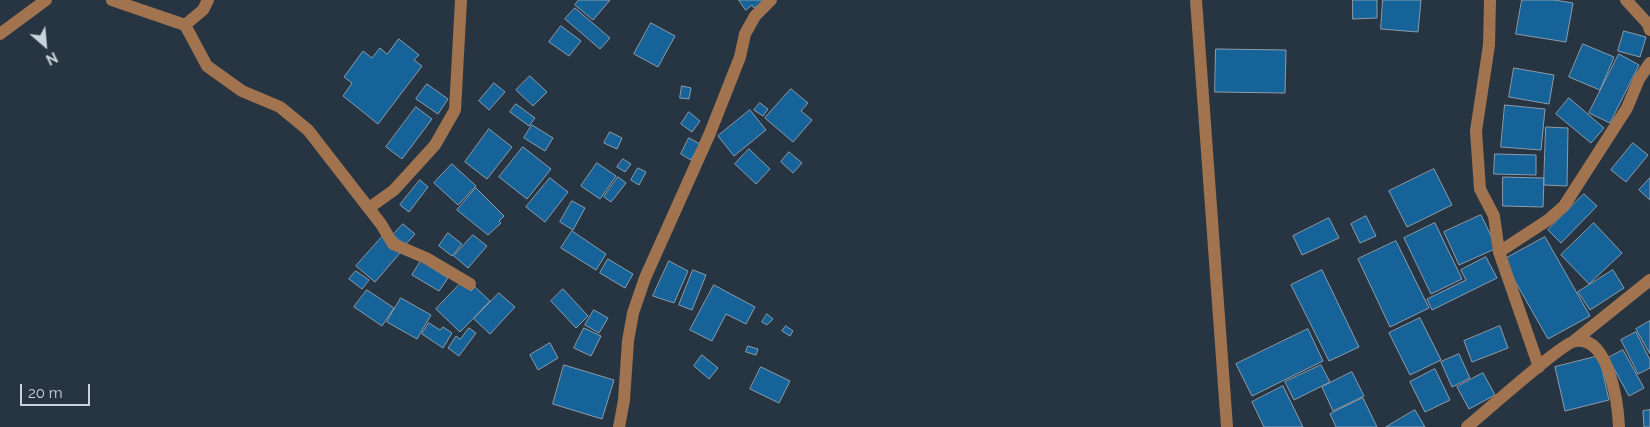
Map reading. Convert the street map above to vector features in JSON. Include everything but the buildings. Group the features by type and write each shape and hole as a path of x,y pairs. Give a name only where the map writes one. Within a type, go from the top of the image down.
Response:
{"street":[{"path":"0,34 46,0"},
{"path":"112,0 185,25 208,66 242,91 280,107 308,130 369,208 393,244 426,258 470,284"},
{"path":"185,25 202,10 208,0"},
{"path":"369,208 394,190 429,151 455,110 461,0"},
{"path":"619,427 624,400 628,341 633,313 645,278 710,132 740,57 745,34 755,16 771,0"},
{"path":"1196,0 1226,427"},
{"path":"1490,0 1489,45 1479,102 1477,149 1480,189 1494,216 1499,252 1539,367"},
{"path":"1626,0 1648,24 1650,30"},
{"path":"1499,252 1542,225 1564,206 1627,108 1638,79 1650,63"},
{"path":"1468,427 1539,367 1623,304 1650,280"},
{"path":"1574,341 1586,342 1600,351 1617,400 1619,427"}]}
